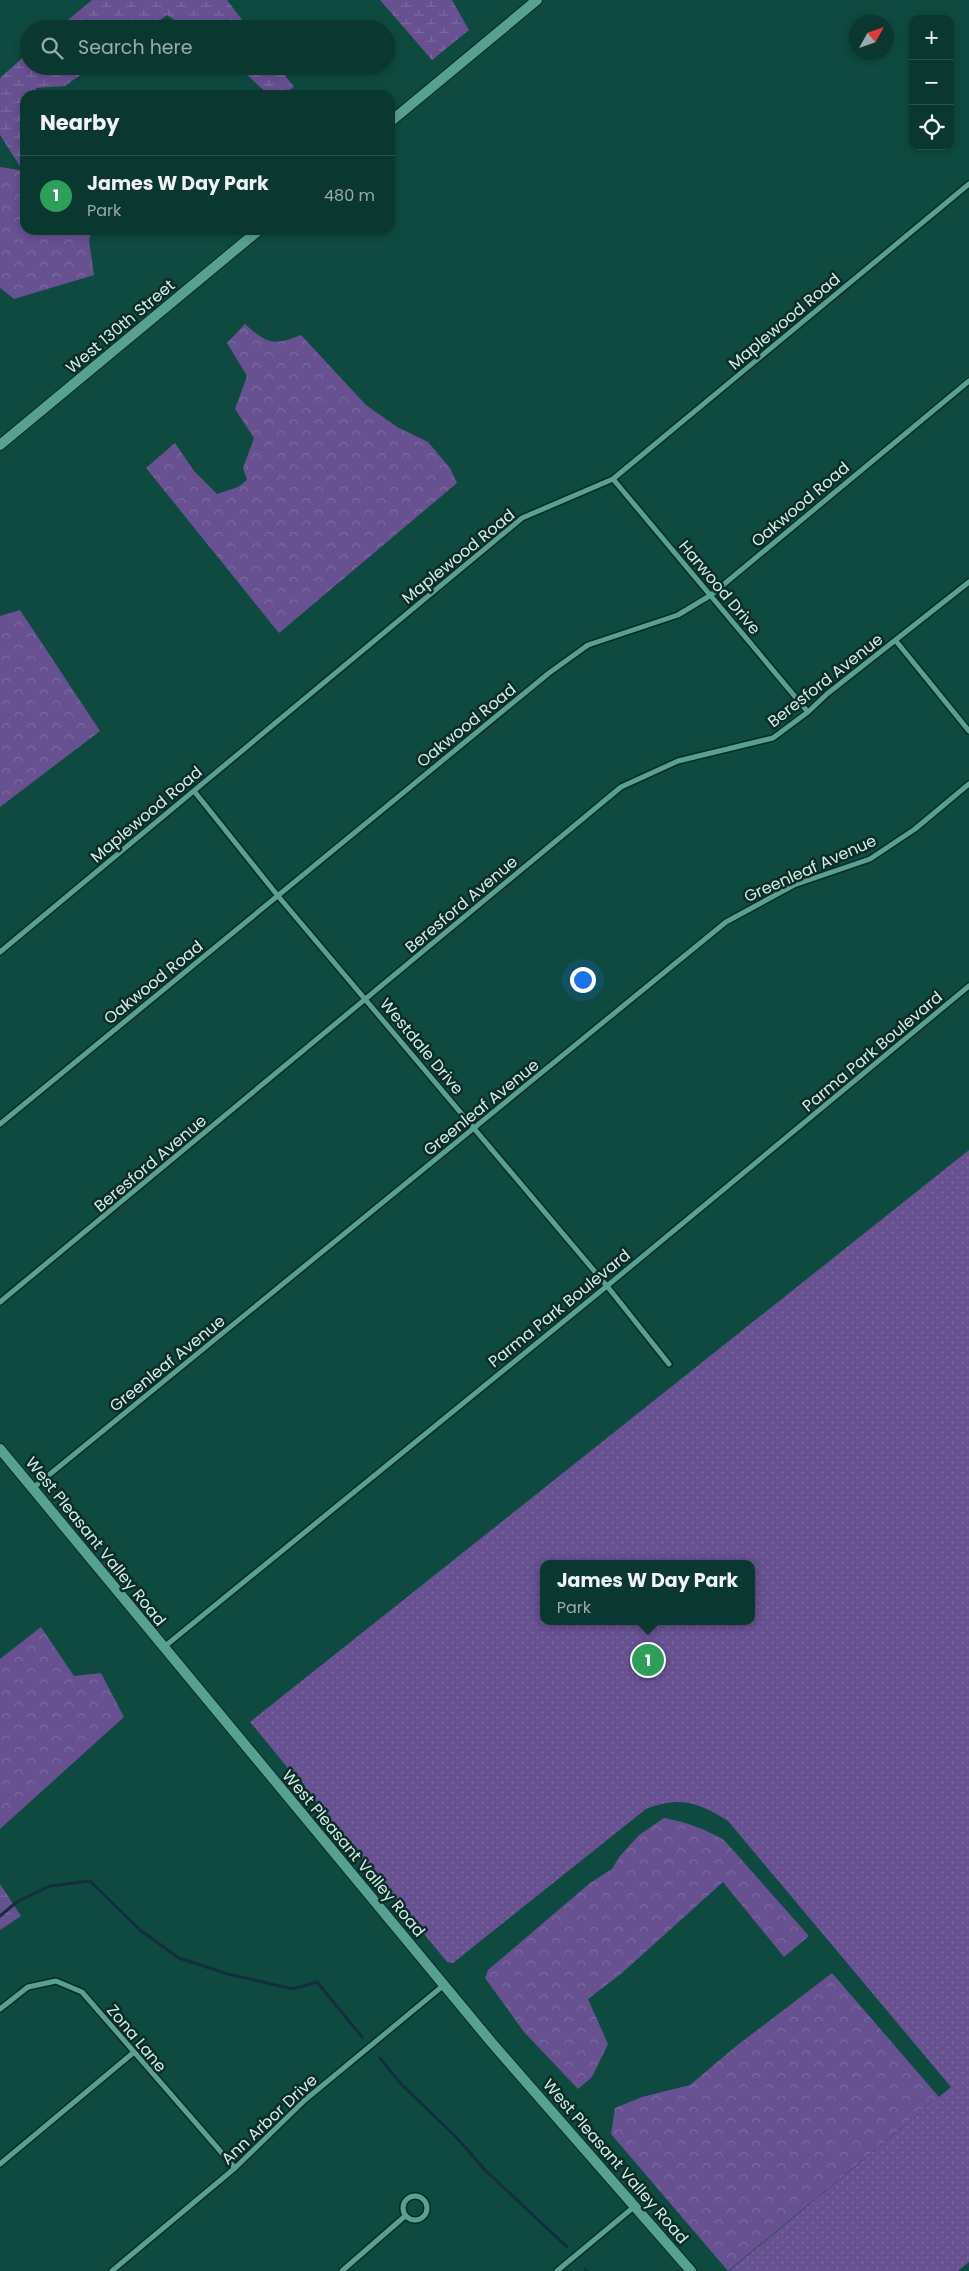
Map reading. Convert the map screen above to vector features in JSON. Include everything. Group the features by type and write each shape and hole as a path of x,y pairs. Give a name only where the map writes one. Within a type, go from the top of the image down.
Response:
{"main road":[{"path":"395,118 537,0"},
{"name":"West 130th Street","path":"0,445 253,235"},
{"name":"West Pleasant Valley Road","path":"0,1449 444,1984 691,2271"}],"street":[{"name":"Maplewood Road","path":"0,952 522,518 613,479 969,184"},
{"name":"Oakwood Road","path":"0,1124 549,673 588,645 678,615 711,595 969,381"},
{"name":"Harwood Drive","path":"613,479 808,712"},
{"name":"Beresford Avenue","path":"0,1302 367,1000 620,787 678,760 773,738 969,582"},
{"path":"896,642 969,731"},
{"name":"Greenleaf Avenue","path":"33,1488 726,922 794,885 870,859 915,829 969,784"},
{"name":"Westdale Drive","path":"194,791 278,896 475,1128 607,1286 669,1364"},
{"name":"Parma Park Boulevard","path":"164,1648 607,1286 969,986"},
{"name":"Zona Lane","path":"0,2009 28,1987 56,1981 82,1992 132,2053 235,2168"},
{"name":"Ann Arbor Drive","path":"112,2271 235,2168 293,2110 444,1984"},
{"path":"0,2164 132,2053"},
{"path":"419,2196 426,2203 427,2211 422,2218 415,2221 404,2217 402,2205 409,2197 419,2196"},
{"path":"557,2271 636,2206"},
{"path":"342,2271 404,2217"}],"green space":[{"path":"92,0 227,0 242,20 174,20 167,15 160,20 68,20"},
{"path":"380,0 452,0 469,30 432,60"},
{"path":"20,60 20,75 80,75 65,86 20,90 20,166 0,135 0,78"},
{"path":"247,75 285,75 294,87 290,90 263,90"},
{"path":"0,167 20,170 20,235 90,235 89,240 94,275 14,299 0,288"},
{"path":"245,324 259,336 271,341 284,341 301,335 366,405 397,427 428,442 450,468 457,483 279,633 146,468 175,443 194,471 217,494 238,487 247,480 243,468 254,438 235,409 247,376 227,343"},
{"path":"20,610 100,731 0,807 0,616"},
{"path":"969,1150 969,2262 958,2271 729,2271 951,2087 728,1821 707,1809 688,1803 669,1803 646,1809 453,1963 447,1962 314,1800 314,1795 310,1794 301,1780 296,1778 250,1722"},
{"path":"41,1627 74,1676 101,1673 124,1717 0,1829 0,1659"},
{"path":"664,1818 695,1826 724,1840 809,1936 784,1957 723,1882 622,1973 588,1999 608,2044 592,2077 578,2089 524,2032 485,1978 488,1970 590,1883 612,1869 620,1856 639,1835"},
{"path":"0,1884 21,1916 0,1930"},
{"path":"832,1973 939,2097 728,2271 611,2134 615,2108 642,2097 690,2085 735,2047"}],"waterway":[{"path":"0,1916 18,1901 50,1886 90,1881 140,1930 179,1958 228,1974 293,1989 317,1982 362,2037"},
{"path":"380,2058 401,2084 456,2137 486,2171 567,2247"}],"place":[{"name":"James W Day Park","path":"648,1660"}]}
